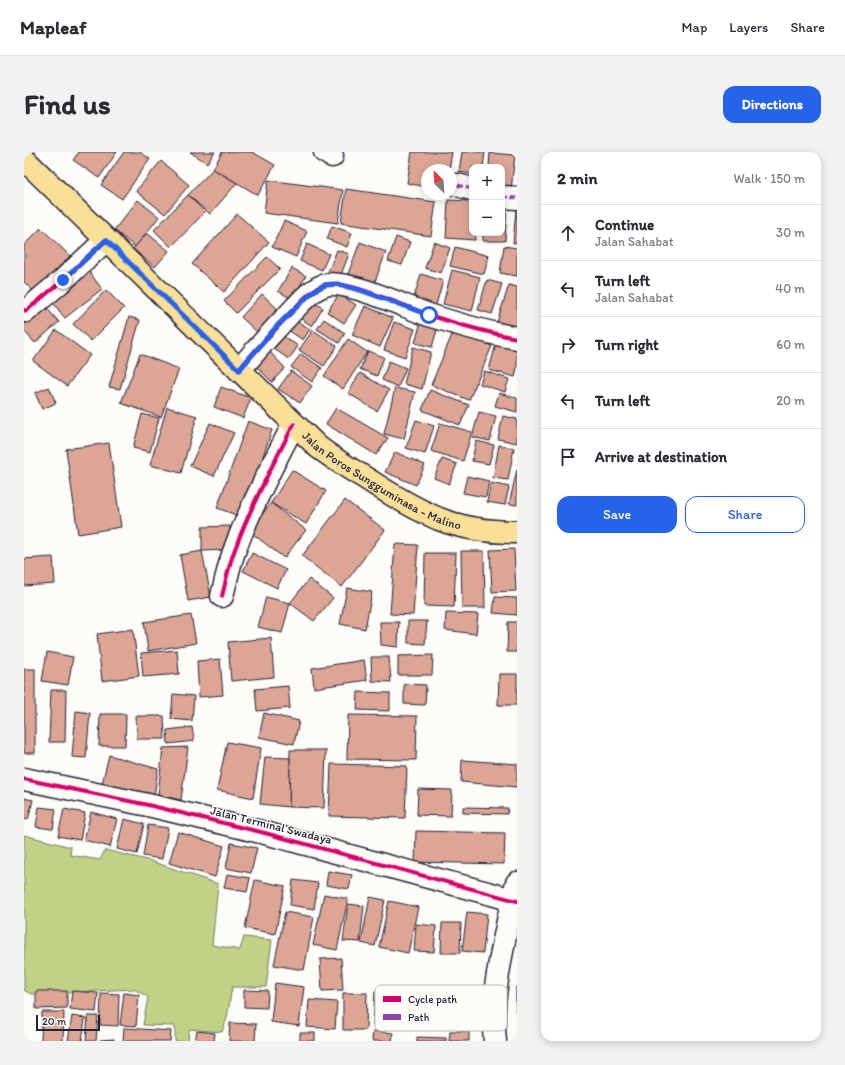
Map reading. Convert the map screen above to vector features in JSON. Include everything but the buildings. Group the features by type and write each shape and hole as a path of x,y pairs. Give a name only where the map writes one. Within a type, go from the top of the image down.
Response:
{"main road":[{"name":"Jalan Poros Sungguminasa - Malino","path":"24,159 318,447 337,461 399,499 440,519 473,528 517,532"}],"street":[{"path":"505,197 517,198"},
{"path":"25,312 63,280 106,240"},
{"path":"239,370 279,324 315,290 325,285 337,284 360,290 429,315 517,338"},
{"path":"222,596 235,550 253,506 271,466 294,424"},
{"name":"Jalan Terminal Swadaya","path":"24,779 148,805 515,895"},
{"path":"495,985 515,895"},
{"path":"494,1031 495,1041"}],"green space":[{"path":"24,835 71,847 70,855 100,860 105,850 151,861 218,884 212,945 240,950 244,937 272,940 266,987 232,987 227,1018 222,1032 189,1029 188,1041 175,1041 175,1026 143,1025 148,997 134,989 31,994 24,990"}],"marked path":[{"path":"457,185 469,188"},
{"path":"505,197 517,198"}],"cycle path":[{"path":"24,310 26,311 63,280 106,240"},
{"path":"239,370 304,299 316,289 325,285 335,284 347,286 429,315 484,331 517,338"},
{"path":"222,596 231,561 241,533 262,486 294,424"},
{"path":"24,779 148,805 261,832 517,901"}],"route":[{"path":"63,280 106,240 239,370 279,324 315,290 325,285 337,284 360,290 429,315"}]}
